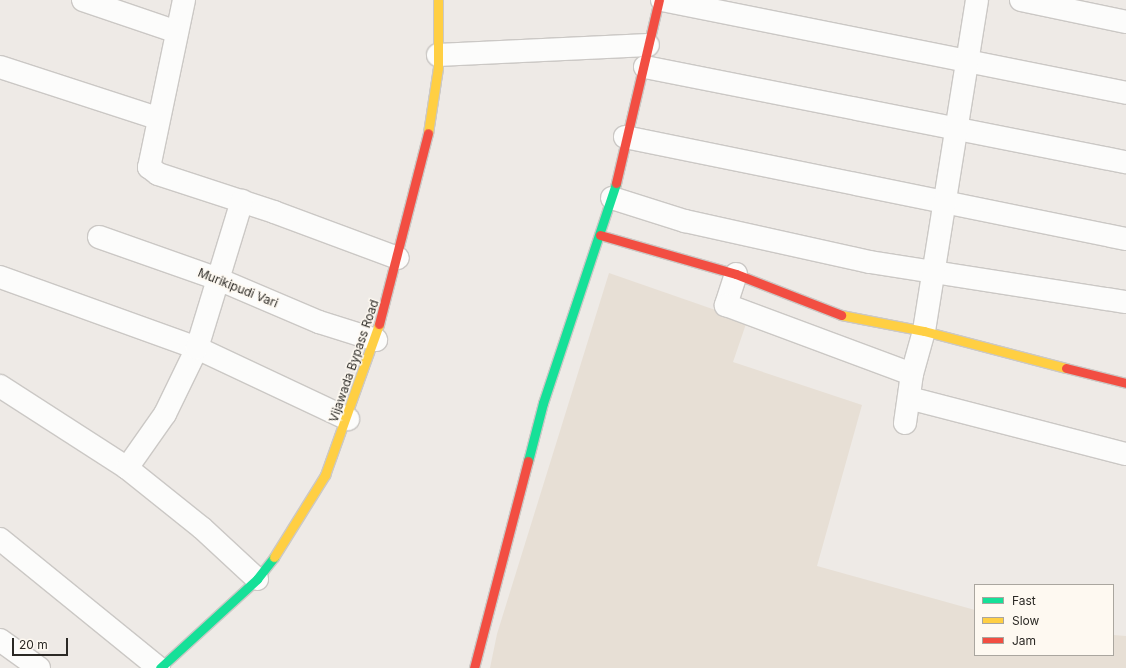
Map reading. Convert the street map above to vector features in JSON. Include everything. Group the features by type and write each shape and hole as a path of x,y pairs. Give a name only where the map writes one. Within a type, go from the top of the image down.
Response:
{"street":[{"path":"83,0 177,32"},
{"path":"184,0 157,118 149,167 158,174 242,201 398,258"},
{"path":"474,668 543,403 612,198 625,137 645,67 648,45 659,0"},
{"path":"662,0 967,58 1126,93"},
{"path":"905,423 912,374 924,331 942,202 977,0"},
{"path":"1021,0 1126,22"},
{"name":"Vijawada Bypass Road","path":"160,668 257,580 292,533 325,475 348,419 376,340 398,258 430,123 438,55 436,1"},
{"path":"438,55 648,45"},
{"path":"0,67 157,118"},
{"path":"645,67 955,130 1126,162"},
{"path":"625,137 1126,239"},
{"path":"612,198 685,221 933,272 1126,302"},
{"path":"127,468 166,414 197,348 242,201"},
{"path":"600,235 736,274 853,320 924,331 1126,383"},
{"name":"Murikipudi Vari","path":"99,237 218,279 319,322 376,340"},
{"path":"736,274 726,306 912,374"},
{"path":"0,277 197,348 348,419"},
{"path":"0,386 127,468 202,528 257,580"},
{"path":"909,398 1126,454"},
{"path":"0,539 160,668"},
{"path":"0,640 39,668"}],"shaded area":[{"path":"609,273 747,321 733,362 862,405 817,566 974,610 974,656 1114,656 1114,635 1126,636 1126,668 490,668 497,634"}],"traffic: fast":[{"path":"528,461 543,403 616,183"},
{"path":"160,668 257,579 274,557"}],"traffic: slow":[{"path":"428,133 438,68 438,0"},
{"path":"841,315 924,331 1066,368"},
{"path":"274,557 325,475 379,324"}],"traffic: jam":[{"path":"616,183 659,0"},
{"path":"379,324 428,133"},
{"path":"600,235 736,274 841,315"},
{"path":"1066,368 1126,383"},
{"path":"474,668 528,461"}]}
